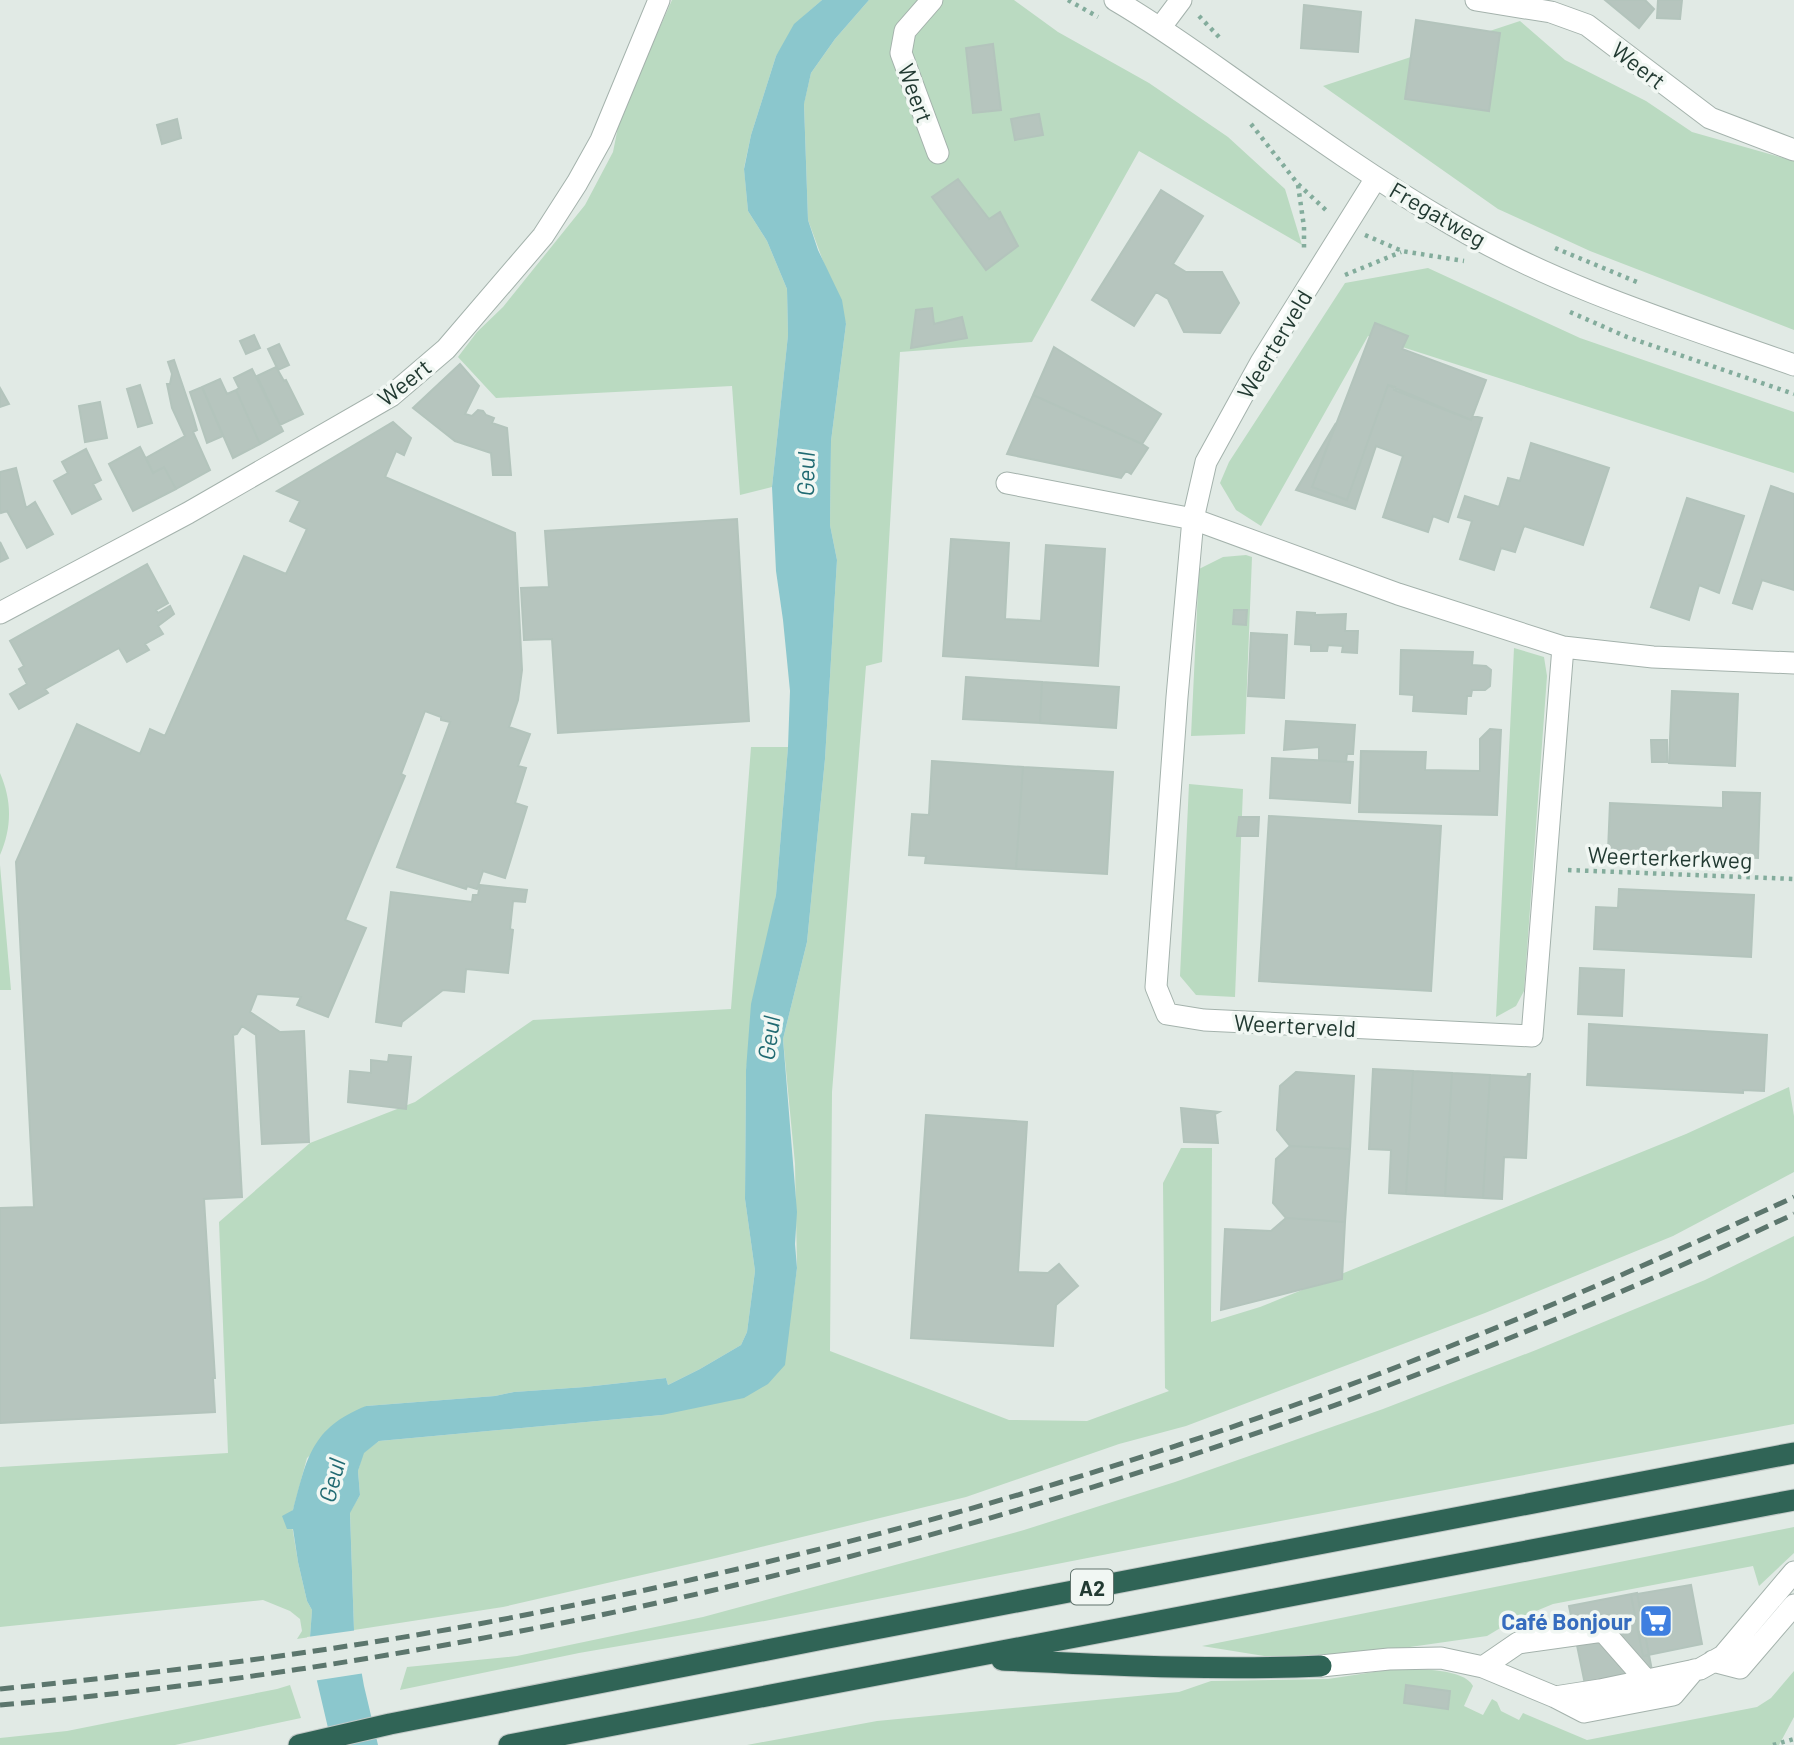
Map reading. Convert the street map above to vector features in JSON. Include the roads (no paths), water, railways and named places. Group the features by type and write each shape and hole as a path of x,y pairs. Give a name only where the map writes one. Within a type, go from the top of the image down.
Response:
{"highway":[{"name":"A2","path":"307,1743 390,1724 1794,1452"},
{"name":"A2","path":"509,1745 1794,1500"},
{"name":"A2","path":"965,1658 1137,1666 1321,1666"}],"street":[{"name":"Weert","path":"0,613 188,513 391,396 446,349 543,236 577,183 601,140 659,0"},
{"name":"Weert","path":"932,0 905,31 901,53 938,153"},
{"name":"Fregatweg","path":"1115,0 1160,28 1376,178 1452,225 1553,276 1662,319 1794,365"},
{"path":"1160,28 1180,0"},
{"name":"Weert","path":"1476,0 1557,6 1587,25 1710,118 1794,150"},
{"name":"Weerterveld","path":"1376,178 1261,362 1206,462 1192,519 1156,988 1167,1014 1205,1020 1531,1036 1563,647"},
{"path":"1007,483 1192,519 1398,594 1563,647 1653,657 1794,663"},
{"name":"A2","path":"1555,1697 1694,1670 1723,1656 1794,1572"},
{"name":"A2","path":"1713,1661 1740,1668 1794,1605"},
{"path":"1483,1667 1518,1643 1602,1632 1646,1680"},
{"name":"A2","path":"1321,1666 1431,1658 1467,1662 1555,1697 1584,1712 1673,1695 1694,1670"}],"water":[{"name":"Geul","path":"822,0 869,0 835,39 811,73 804,104 808,220 818,250 842,300 846,324 831,441 830,525 837,560 825,759 807,942 783,1039 797,1212 797,1268 785,1365 768,1384 744,1398 662,1415 379,1441 364,1453 358,1471 360,1495 350,1513 354,1630 378,1745 332,1745 310,1637 312,1610 307,1601 293,1529 287,1529 282,1516 293,1510 314,1447 333,1424 366,1406 666,1378 668,1385 741,1345 747,1332 755,1271 745,1199 746,1070 751,1004 776,895 790,691 776,571 772,487 788,335 787,289 767,241 748,211 744,169 751,135 776,56 794,24"}],"railway":[{"path":"0,1689 266,1658 464,1627 619,1596 883,1533 1057,1483 1301,1403 1444,1349 1655,1260 1794,1197"},
{"path":"0,1705 214,1681 426,1648 567,1622 726,1587 883,1548 1039,1504 1193,1455 1346,1401 1497,1343 1646,1281 1794,1214"}],"place":[{"name":"Café Bonjour","path":"1656,1621"}]}
